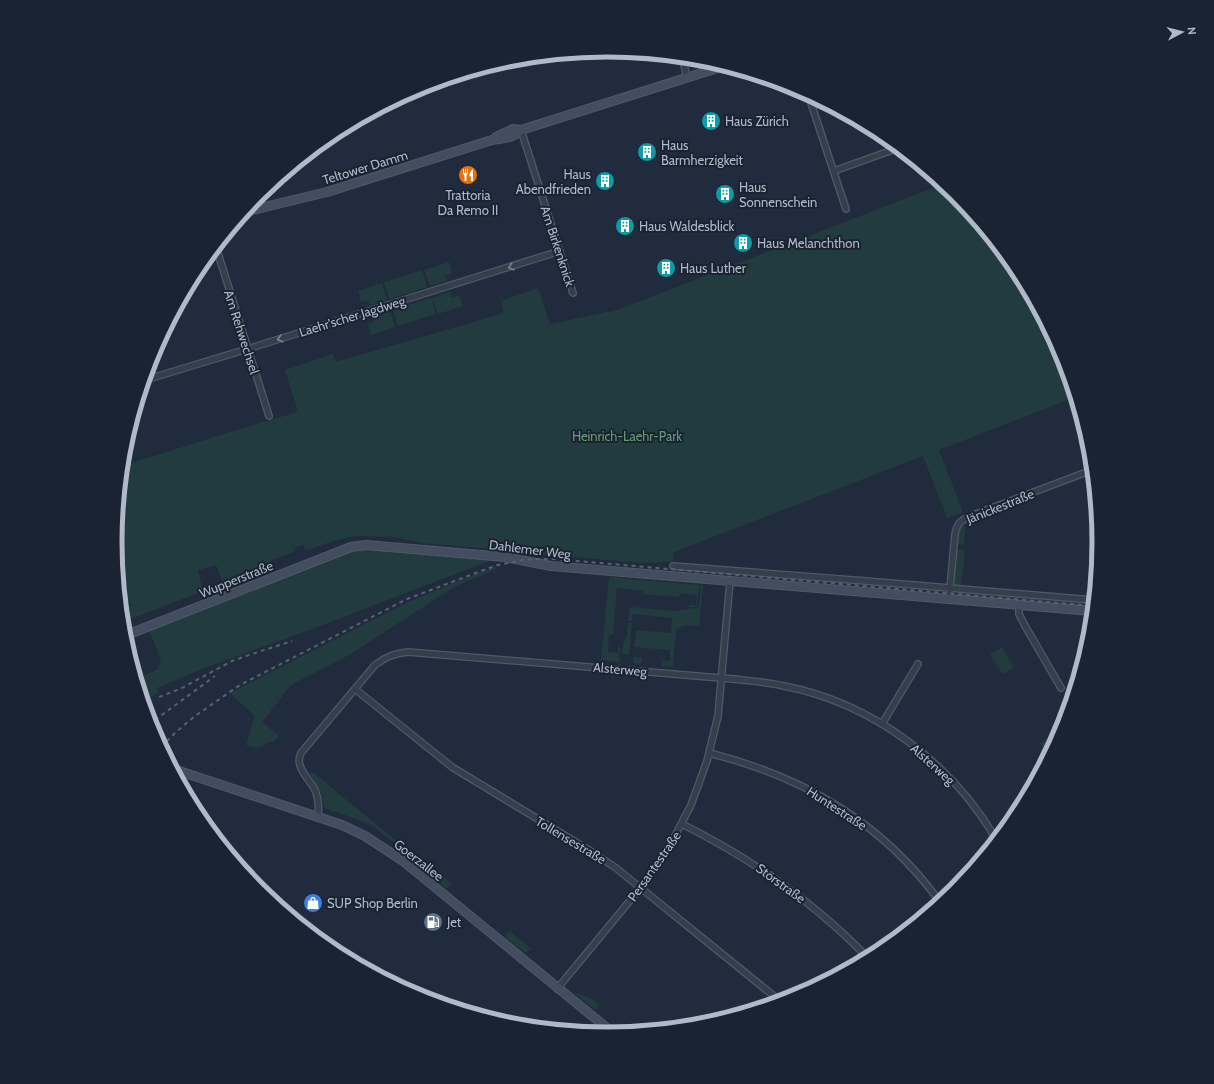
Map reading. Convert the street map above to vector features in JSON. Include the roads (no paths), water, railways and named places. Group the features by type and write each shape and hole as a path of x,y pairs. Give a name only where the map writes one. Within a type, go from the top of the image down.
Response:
{"main road":[{"name":"Teltower Damm","path":"254,210 327,192 492,140 513,129 521,130 714,69"},
{"name":"Dahlemer Weg","path":"358,546 370,545 497,557 551,566 1087,611"},
{"name":"Wupperstraße","path":"130,633 351,547 358,546"},
{"name":"Goerzallee","path":"181,773 342,825 366,836 403,861 605,1027"}],"street":[{"path":"684,63 687,77"},
{"path":"811,102 846,209"},
{"name":"Am Birkenknick","path":"521,130 573,293"},
{"path":"834,171 892,150"},
{"name":"Laehr'scher Jagdweg","path":"151,378 560,251"},
{"name":"Am Rehwechsel","path":"218,253 269,416"},
{"name":"Jänickestraße","path":"949,599 955,534 956,528 960,522 968,517 1087,472"},
{"path":"673,566 866,580 1089,600"},
{"path":"700,578 701,567"},
{"path":"748,582 749,571"},
{"path":"803,587 804,576"},
{"path":"854,591 855,580"},
{"path":"865,592 866,580"},
{"name":"Persantestraße","path":"558,989 641,887 663,857 682,824 700,784 718,716 730,581"},
{"path":"885,594 886,582"},
{"path":"905,595 906,584"},
{"path":"919,597 920,585"},
{"path":"992,603 993,592"},
{"path":"1019,605 1019,614 1024,624 1061,688"},
{"name":"Alsterweg","path":"318,818 318,797 300,766 298,760 299,756 371,669 383,659 394,654 408,652 722,678 784,686 814,694 855,709 882,724 914,746 941,769 969,800 993,835"},
{"path":"882,724 918,664"},
{"name":"Tollensestraße","path":"355,689 452,767 600,857 641,887 775,997"},
{"name":"Huntestraße","path":"709,753 776,774 811,791 843,810 873,832 896,852 920,877 937,898"},
{"name":"Störstraße","path":"682,824 740,855 787,886 828,919 863,953"}],"railway":[{"path":"166,742 195,716 240,685 407,599 498,565 523,560 554,559 1088,606"},
{"path":"159,697 180,689 232,661 292,641"},
{"path":"156,719 215,676"}],"place":[{"name":"Haus Zürich","path":"711,121"},
{"name":"Haus Barmherzigkeit","path":"647,152"},
{"name":"Trattoria Da Remo II","path":"468,175"},
{"name":"Haus Abendfrieden","path":"605,181"},
{"name":"Haus Sonnenschein","path":"725,194"},
{"name":"Haus Waldesblick","path":"625,226"},
{"name":"Haus Melanchthon","path":"743,243"},
{"name":"Haus Luther","path":"666,268"},
{"name":"SUP Shop Berlin","path":"313,903"},
{"name":"Jet","path":"433,922"}],"park label":[{"name":"Heinrich-Laehr-Park","path":"627,436"}]}
